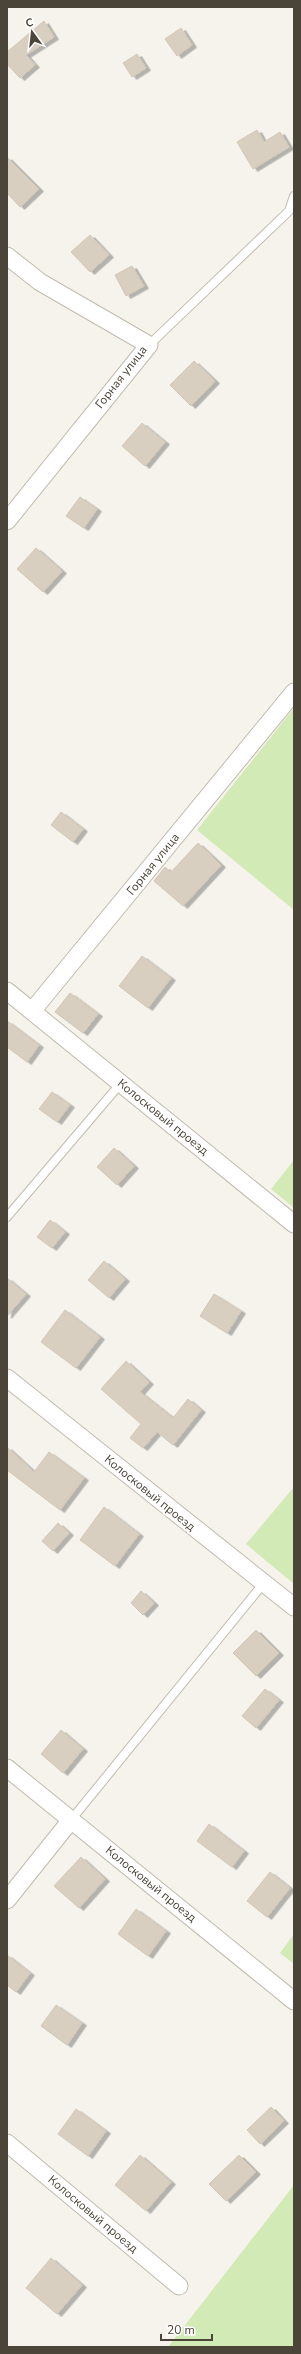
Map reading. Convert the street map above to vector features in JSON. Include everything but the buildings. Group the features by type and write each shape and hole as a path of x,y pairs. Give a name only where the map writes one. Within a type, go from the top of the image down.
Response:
{"street":[{"name":"Горная улица","path":"7,256 40,282 149,345 7,521"},
{"name":"Горная улица","path":"32,1011 294,692"},
{"path":"7,990 32,1011"},
{"name":"Колосковый проезд","path":"32,1011 294,1224"},
{"name":"Колосковый проезд","path":"7,1378 263,1584 294,1607"},
{"name":"Колосковый проезд","path":"7,1768 294,2001"},
{"path":"7,1900 71,1820"},
{"name":"Колосковый проезд","path":"7,2143 179,2286"}],"lane":[{"path":"149,345 292,209 294,196"},
{"path":"7,1217 121,1083"},
{"path":"71,1820 263,1584"}],"green space":[{"path":"294,708 294,910 197,830"},
{"path":"294,1160 294,1208 271,1189"},
{"path":"294,1487 294,1584 246,1544"},
{"path":"294,1934 294,1964 280,1953"},
{"path":"294,2185 294,2347 168,2347"}]}
